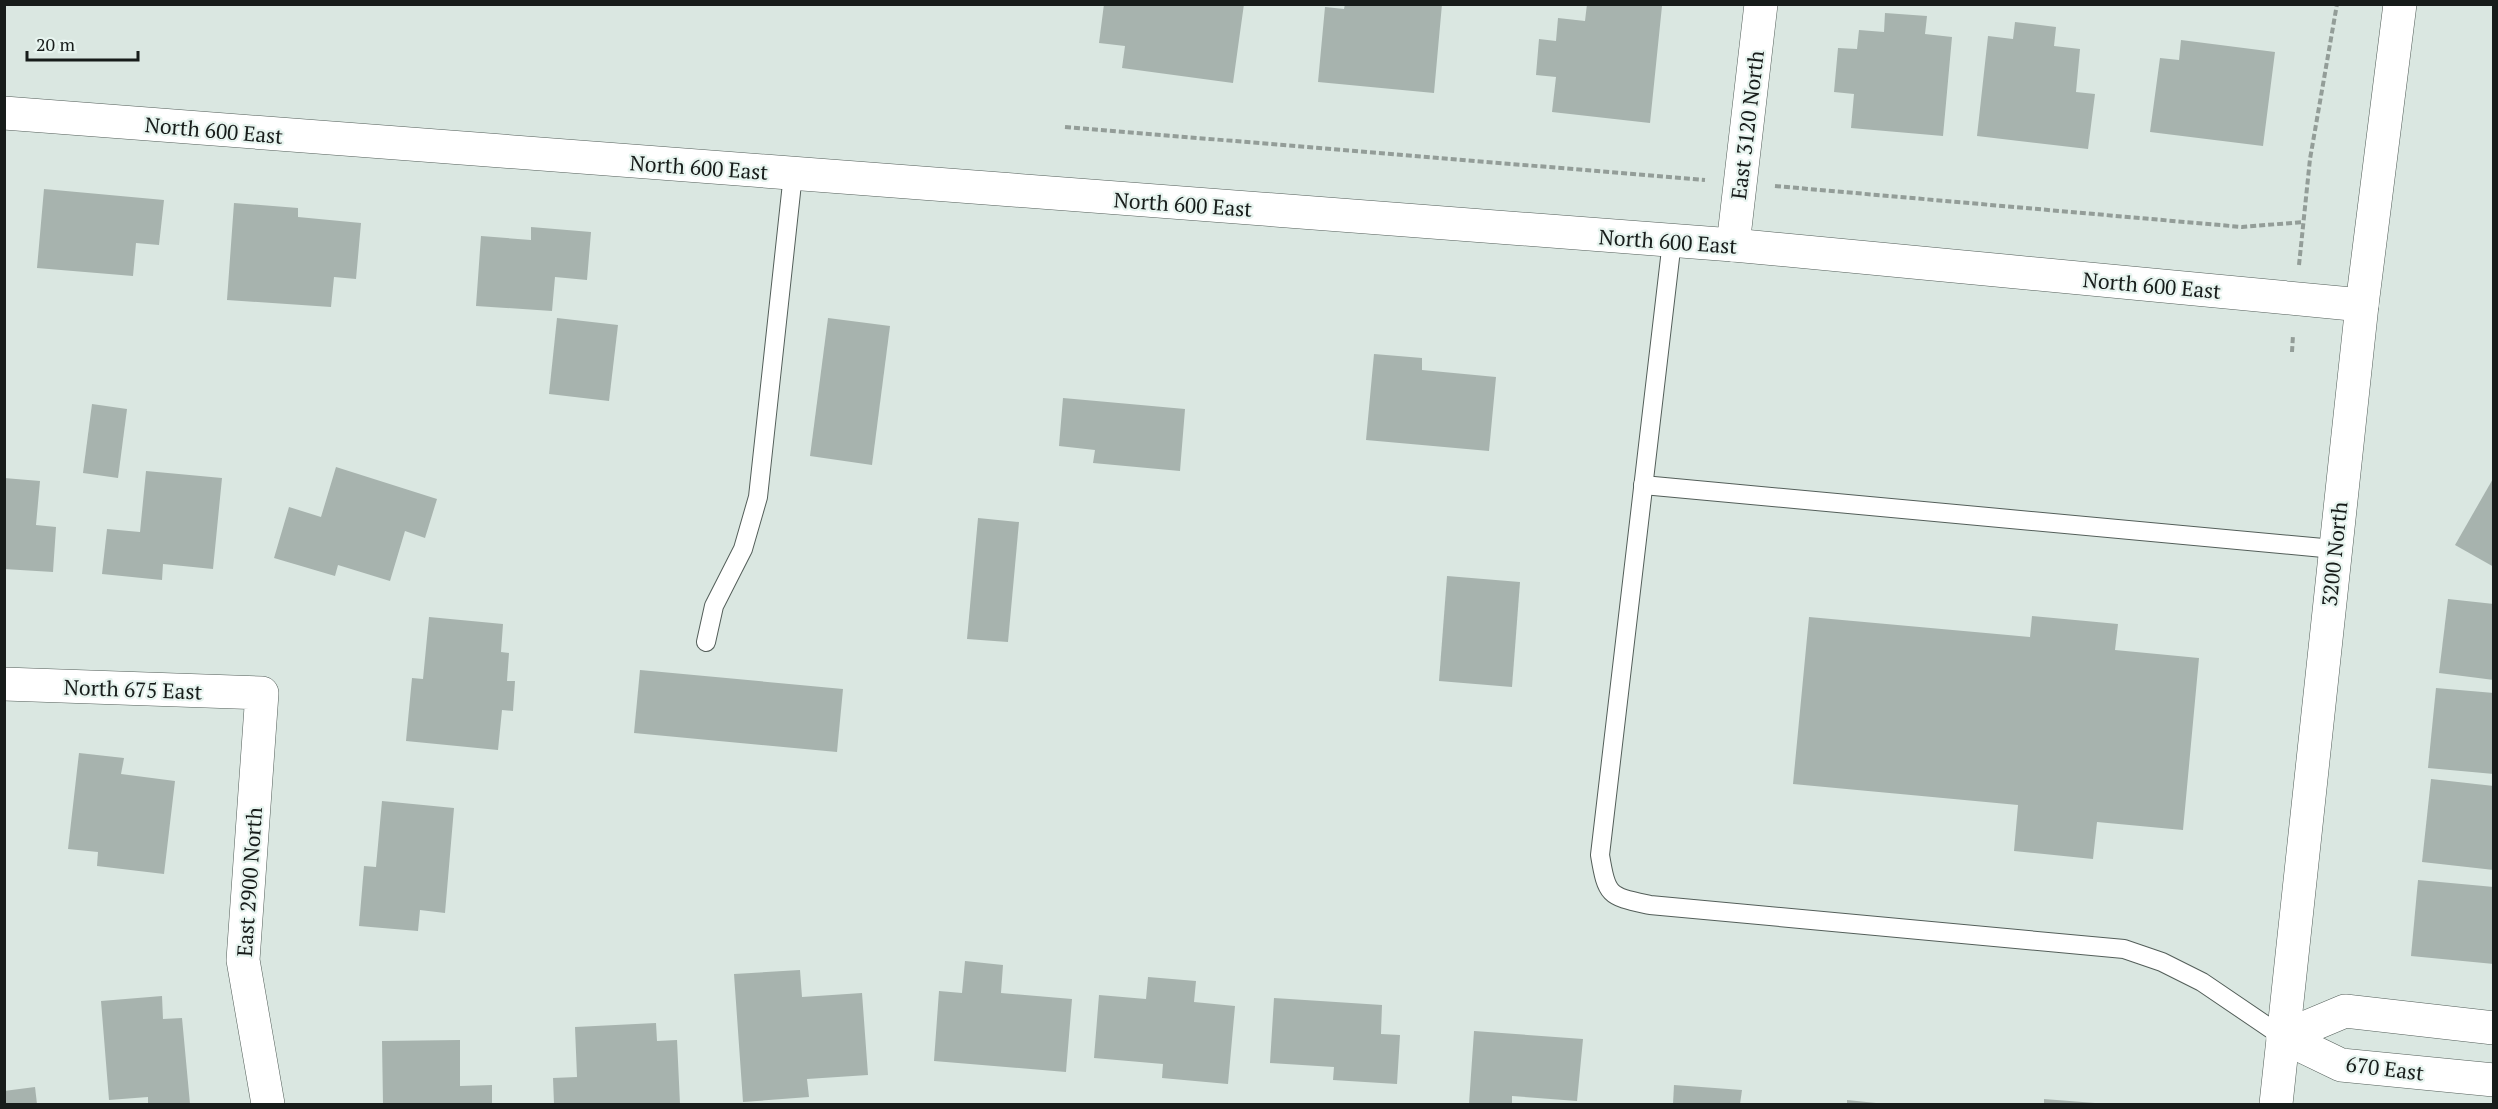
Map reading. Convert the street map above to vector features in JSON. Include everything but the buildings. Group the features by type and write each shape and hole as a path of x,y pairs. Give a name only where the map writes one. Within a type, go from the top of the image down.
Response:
{"street":[{"name":"East 3120 North","path":"1733,245 1761,4"},
{"name":"3200 North","path":"2276,1104 2334,549 2400,4"},
{"name":"North 600 East","path":"4,113 1733,245 2362,305"},
{"name":"North 675 East","path":"4,684 262,693"},
{"name":"East 2900 North","path":"262,693 243,960 268,1104"},
{"path":"2283,1037 2345,1011 2493,1028"},
{"name":"670 East","path":"2283,1037 2341,1065 2493,1080"}],"lane":[{"path":"706,642 714,606 743,549 758,497 793,174"},
{"path":"1672,241 1600,855 1605,884 1618,898 1650,905 2124,949 2162,962 2202,982 2283,1037"},
{"path":"1643,485 2334,549"}],"path":[{"path":"1783,187 2242,227 2303,222 2310,159 2337,4"},
{"path":"1065,127 1691,179"}]}
